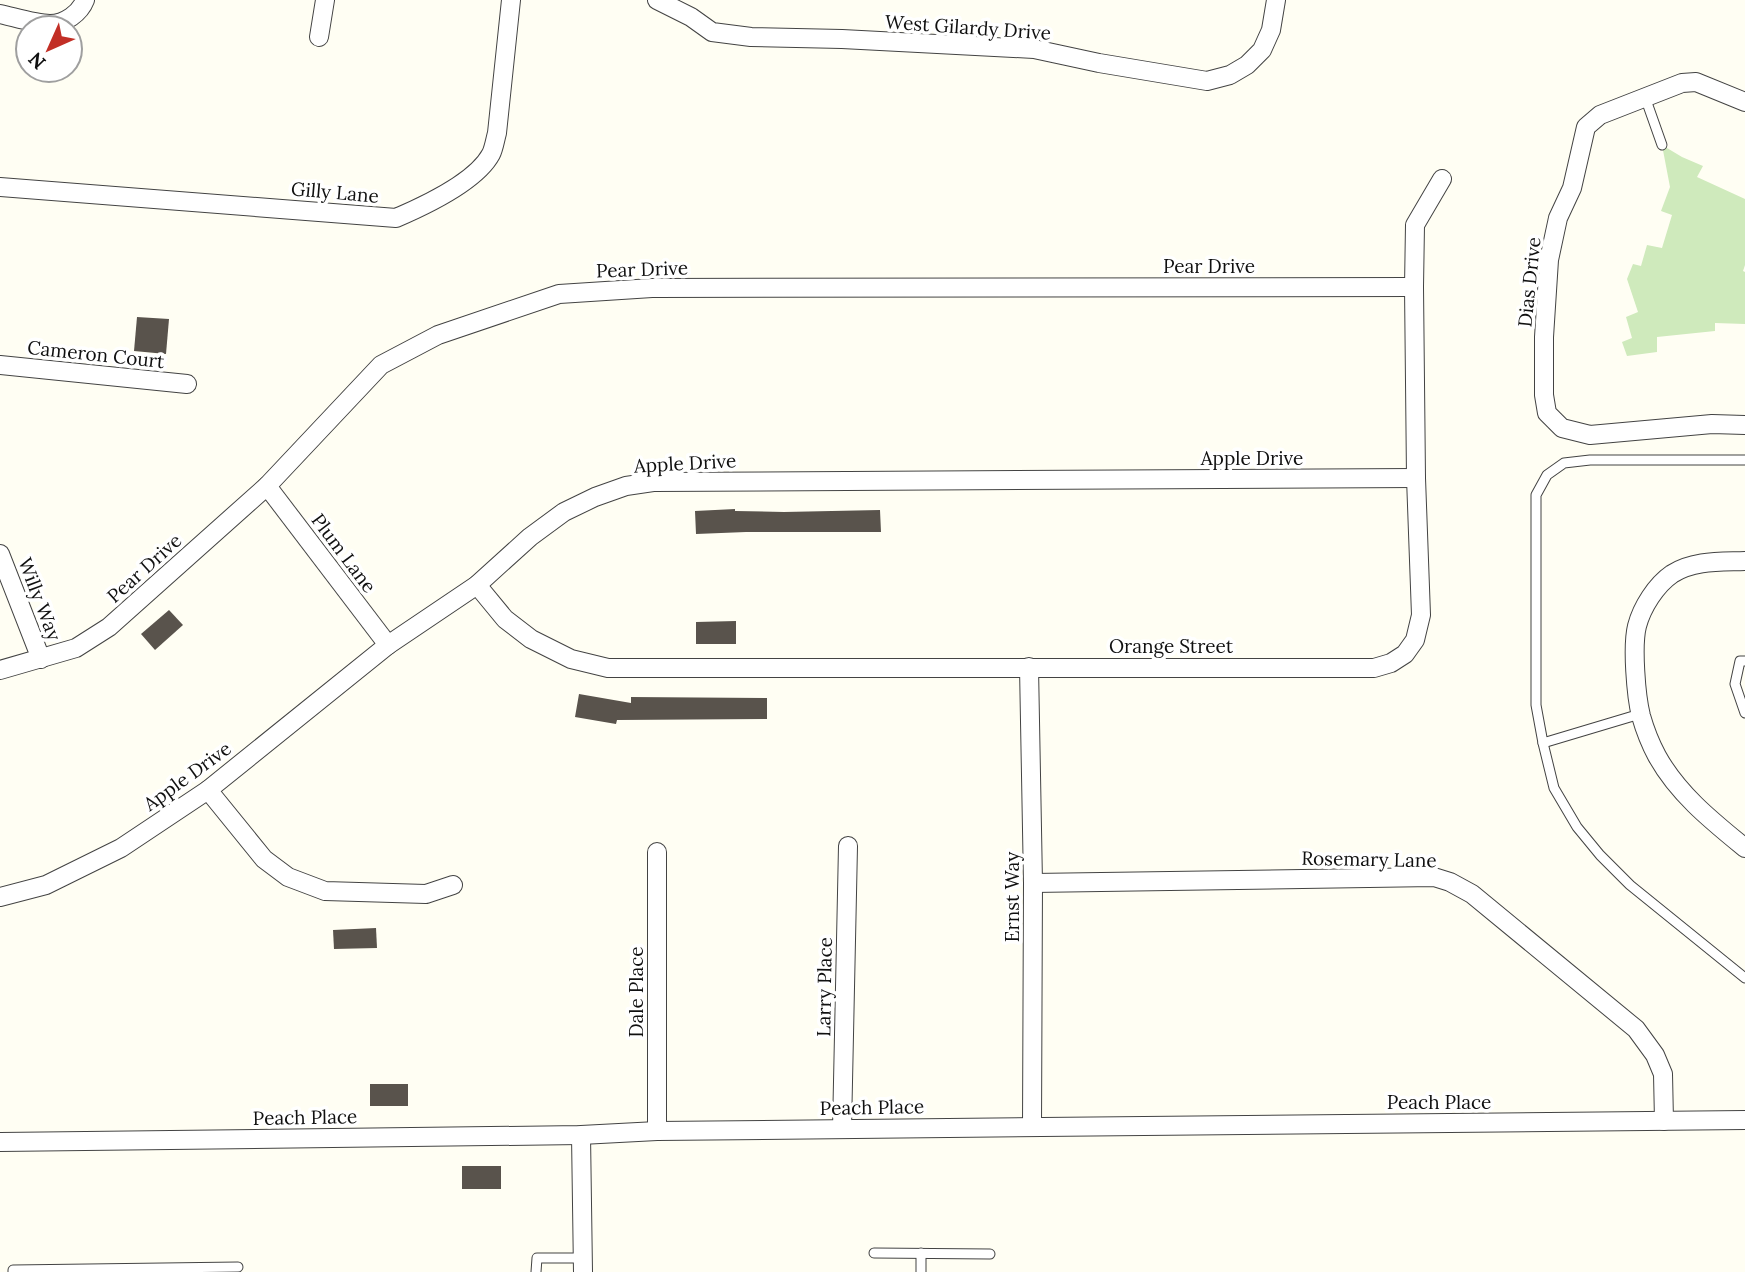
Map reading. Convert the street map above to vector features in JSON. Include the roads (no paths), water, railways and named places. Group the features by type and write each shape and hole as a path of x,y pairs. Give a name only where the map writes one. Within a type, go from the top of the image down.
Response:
{"street":[{"path":"0,14 51,24 70,19 85,4 85,0"},
{"path":"319,37 325,0"},
{"name":"Gilly Lane","path":"0,187 396,218 427,205 478,172 491,154 497,133 511,0"},
{"name":"West Gilardy Drive","path":"657,0 692,9 712,33 1034,49 1207,82 1230,75 1247,65 1262,50 1271,30 1276,0"},
{"name":"Dias Drive","path":"1745,102 1696,82 1682,83 1600,115 1586,127 1573,188 1558,218 1549,260 1544,337 1544,395 1547,413 1562,428 1590,435 1712,424 1745,425"},
{"name":"Orange Street","path":"477,585 505,619 531,639 571,659 608,668 1374,668 1391,663 1405,654 1415,640 1421,615 1416,478 1415,225 1442,179"},
{"name":"Pear Drive","path":"0,670 76,648 109,627 267,486 381,365 438,335 559,294 652,288 1414,287"},
{"name":"Cameron Court","path":"0,365 187,384"},
{"name":"Apple Drive","path":"0,898 46,885 121,848 208,790 388,645 477,585 530,537 565,512 626,486 653,482 1416,478"},
{"name":"Plum Lane","path":"267,486 388,645"},
{"name":"Willy Way","path":"0,554 41,659"},
{"path":"1745,561 1711,562 1688,567 1662,582 1637,626 1635,660 1640,714 1658,757 1676,784 1696,806 1745,848"},
{"name":"Ernst Way","path":"1029,667 1033,883 1032,1126"},
{"path":"208,790 264,859 288,877 325,891 426,894 453,885"},
{"name":"Larry Place","path":"842,1129 848,846"},
{"name":"Dale Place","path":"657,852 657,1131"},
{"name":"Rosemary Lane","path":"1033,883 1434,877 1450,882 1472,894 1636,1029 1655,1055 1663,1074 1664,1121"},
{"name":"Peach Place","path":"0,1142 1032,1126 1745,1121"},
{"path":"581,1135 583,1265"}],"lane":[{"path":"1645,97 1662,145"},
{"path":"1745,460 1590,460 1564,463 1547,475 1536,495 1536,705 1554,788 1577,827 1630,885 1745,978"},
{"path":"1745,661 1740,661 1735,684 1745,713"},
{"path":"1544,743 1640,714"},
{"path":"874,1253 990,1254"},
{"path":"921,1253 921,1272"},
{"path":"536,1272 537,1258 583,1265"},
{"path":"13,1272 25,1269 238,1267"}]}
